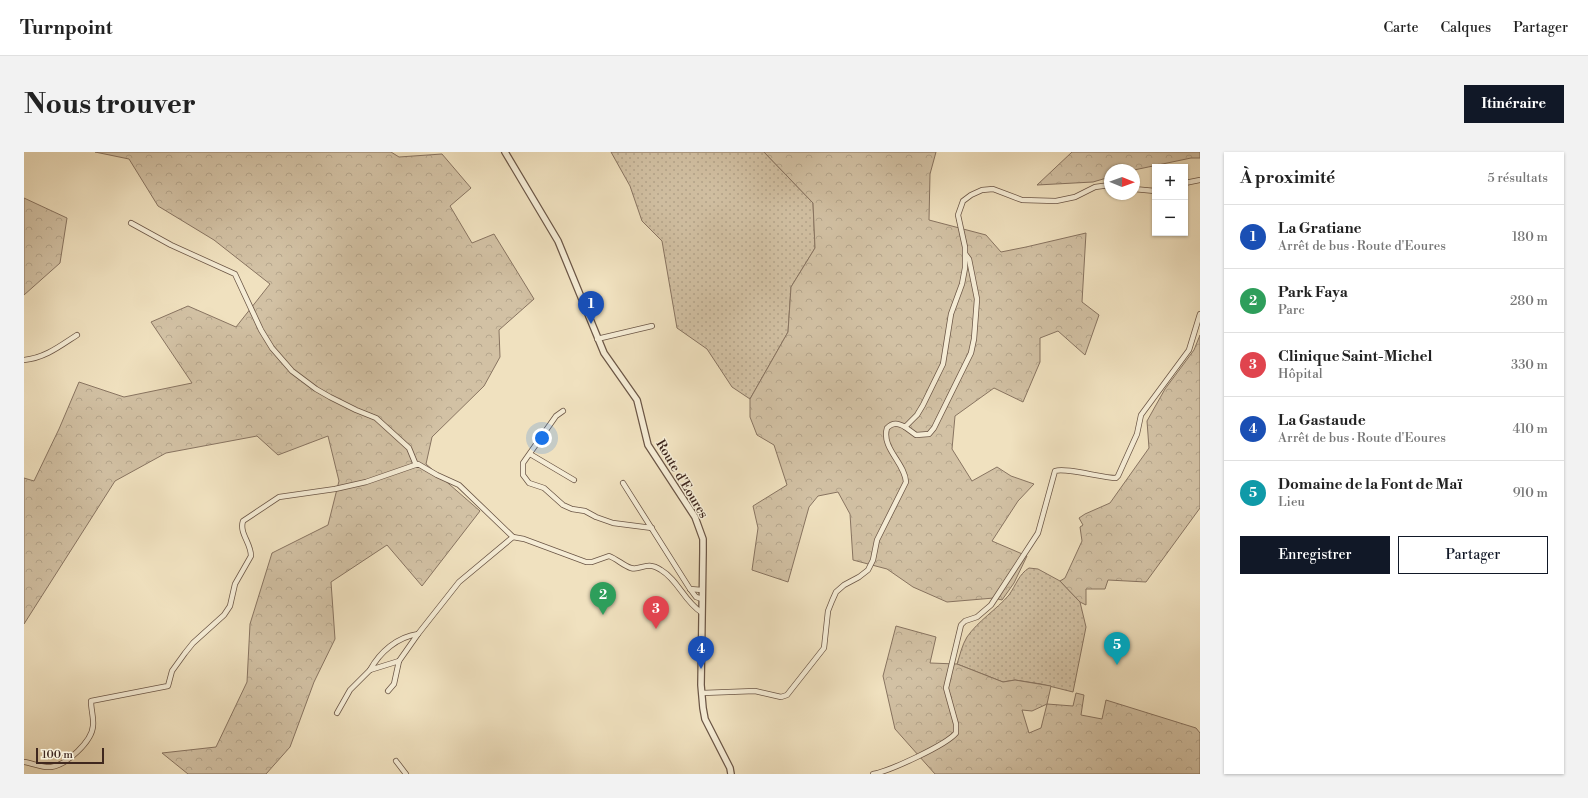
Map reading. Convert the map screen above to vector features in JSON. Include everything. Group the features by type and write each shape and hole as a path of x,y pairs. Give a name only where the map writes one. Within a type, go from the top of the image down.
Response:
{"street":[{"name":"Route d'Eoures","path":"504,152 558,241 604,353 637,400 648,445 695,517 703,539 701,612 702,693 705,719 730,768 731,774"},
{"path":"1188,182 1200,180"},
{"path":"905,427 918,415 944,364 951,314 962,284 965,268 965,253 958,215 960,206 971,195 982,190 993,189 1022,200 1056,201 1074,197 1095,187 1104,186"},
{"path":"1140,189 1152,191"},
{"path":"131,223 171,245 235,274 261,330 280,358 292,371 316,389 356,410 376,418 410,448 416,465"},
{"path":"702,693 755,691 782,696 792,690 824,648 828,611 836,592 844,585 868,570 873,560 877,540 904,490 906,479 886,439 885,433 887,428 891,424 905,427 916,435 929,434 934,428 971,353 974,339 977,299 969,259 965,253"},
{"path":"873,774 906,762 942,744 956,732 956,724 946,688 961,624 977,617 991,605 1038,533 1056,470 1106,478 1116,478 1118,476 1138,434 1141,415 1189,350 1200,314"},
{"path":"597,339 652,326"},
{"path":"24,360 36,359 45,355 78,335"},
{"path":"563,411 556,416 523,463 522,475 530,483 544,488 563,505 613,523 652,528"},
{"path":"530,454 574,480"},
{"path":"24,762 50,768 60,765 78,752 85,744 93,728 91,701 168,686 172,671 184,653 224,615 230,606 235,584 251,556 248,543 241,530 243,521 279,497 335,489 366,482 416,465 422,465 437,475 459,485 513,537 524,539 586,562 592,562 610,556 634,569 652,565 661,570 675,583 691,606 701,612"},
{"path":"623,483 690,589 696,597 702,599"},
{"path":"388,691 394,684 399,662 418,634 459,582 513,537"},
{"path":"690,589 702,590"},
{"path":"370,670 376,657 385,649 408,636 418,634"},
{"path":"337,713 360,678 370,670 399,662"},
{"path":"396,761 406,774"}],"green space":[{"path":"95,152 391,152 399,157 442,154 471,188 450,206 472,243 494,234 534,299 499,330 500,357 484,386 432,437 426,464 480,511 422,586 387,545 331,582 335,639 314,682 290,747 266,774 188,774 162,753 216,747 247,682 250,624 272,553 328,525 339,481 328,436 278,455 257,436 166,453 115,481 24,624 24,478 34,481 59,429 79,382 124,397 192,383 151,322 188,306 236,327 270,284 214,240 158,206 129,159"},
{"path":"611,152 764,152 813,203 815,248 791,287 788,332 750,399 732,387 707,349 677,328 662,241 642,221 630,186"},
{"path":"764,152 936,152 930,174 929,220 986,235 1001,252 1086,233 1082,302 1099,315 1085,355 1058,331 1040,338 1040,362 1023,402 994,388 955,416 952,449 972,481 997,467 1011,476 1034,484 1018,501 992,541 1027,556 1014,583 1002,600 994,598 947,602 913,587 887,569 853,560 850,514 838,492 818,496 809,507 788,582 752,570 758,528 753,506 787,485 774,445 757,435 750,417 750,399 788,332 791,287 815,248 813,203"},
{"path":"1072,152 1200,152 1200,158 1191,158 1162,164 1152,164 1152,166 1140,169 1140,164 1104,164 1104,179 1093,182 1037,185"},
{"path":"24,198 67,218 60,263 24,295"},
{"path":"1200,335 1200,508 1146,582 1108,580 1105,589 1086,589 1086,605 1080,602 1060,581 1065,578 1082,541 1080,527 1083,525 1079,518 1110,503 1149,448 1147,421 1165,389 1194,350"},
{"path":"1029,568 1038,569 1060,581 1080,602 1086,627 1073,692 1041,684 1015,680 1003,682 957,664 962,647 971,631 1009,595 1020,577"},
{"path":"896,626 936,637 930,663 957,664 1003,682 1015,680 1051,686 1047,704 1073,706 1076,693 1084,695 1081,715 1102,719 1106,700 1196,728 1200,733 1200,774 935,774 895,729 883,676","holes":["1047,704 1041,728 1029,733 1022,710 1032,711"]}],"place":[{"name":"La Gratiane","path":"591,324"},
{"name":"Park Faya","path":"603,615"},
{"name":"Clinique Saint-Michel","path":"656,629"},
{"name":"Domaine de la Font de Maï","path":"1117,665"},
{"name":"La Gastaude","path":"701,669"}]}
